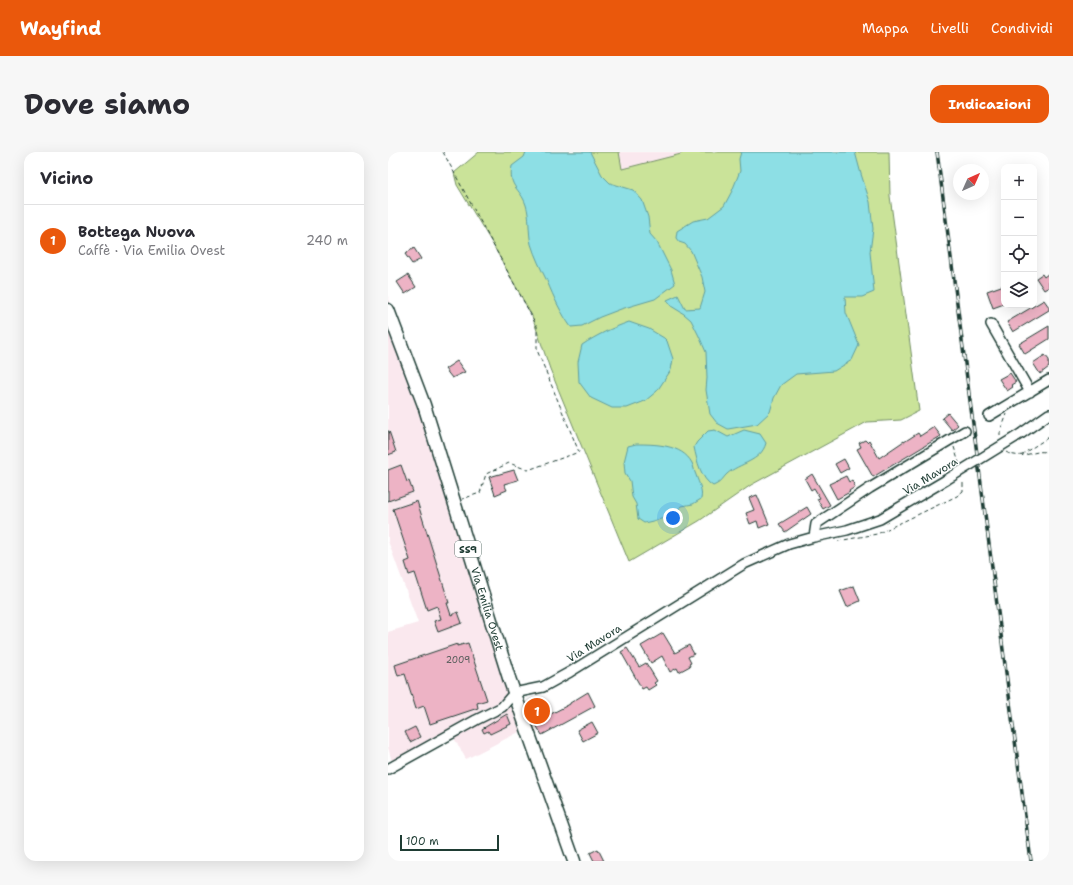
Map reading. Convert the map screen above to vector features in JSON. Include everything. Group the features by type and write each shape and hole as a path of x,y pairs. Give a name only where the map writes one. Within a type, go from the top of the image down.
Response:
{"main road":[{"name":"Via Emilia Ovest","path":"388,310 424,406 514,693 574,861"}],"street":[{"path":"991,324 1030,392"},
{"path":"989,416 1049,380"},
{"name":"Via Mavora","path":"514,693 543,687 572,673 646,628 744,564 770,552 814,537 847,530 880,519 1022,433 1049,414"},
{"name":"Via Mavora","path":"814,537 816,524 870,488 965,431"},
{"path":"388,770 502,707 514,693"}],"path":[{"path":"443,152 537,326 537,350 579,452 528,470 509,463 486,474 480,493 454,502"},
{"path":"1022,456 1024,453 1049,437"},
{"path":"834,541 877,534 957,496 963,491 963,477"}],"shaded area":[{"path":"619,152 682,152 681,154 622,170"},
{"path":"388,296 424,391 525,729 466,759 451,733 392,762 388,747 388,632 418,623 388,541"}],"green space":[{"path":"479,152 619,152 622,169 681,154 682,152 889,152 890,196 919,411 901,420 867,422 751,485 699,521 629,562 550,369 532,316 492,243 457,185 454,173"}],"water":[{"path":"526,152 590,152 602,175 610,183 633,190 642,200 648,217 650,234 657,242 671,270 675,284 655,299 621,309 582,326 571,327 558,305 534,254 530,239 526,205 524,199 513,183 511,173 512,166 524,157"},
{"path":"741,152 855,152 870,202 873,229 870,252 874,292 862,297 845,297 846,313 859,345 852,360 834,371 796,374 781,385 774,398 770,412 757,424 728,429 717,423 710,414 706,390 706,352 699,336 691,320 671,306 667,300 678,295 685,309 700,308 705,292 702,277 691,251 685,244 679,242 676,238 677,231 693,221 708,218 724,206 740,171 739,159"},
{"path":"629,322 649,329 667,341 673,359 671,370 657,391 645,401 627,408 612,408 591,398 579,382 578,362 582,345 605,332"},
{"path":"715,430 728,437 744,430 760,434 766,443 755,458 732,470 720,482 713,486 705,479 698,464 694,447 708,431"},
{"path":"636,444 667,446 682,452 693,464 700,487 701,499 693,504 682,506 673,514 661,519 644,523 638,519 636,504 632,497 630,481 625,473 624,462 628,446"}],"building":[{"path":"414,248 421,259 412,264 405,254"},
{"path":"1049,273 1049,287 1044,290 1037,277 1042,274 1044,277"},
{"path":"408,275 416,287 405,294 397,282"},
{"path":"1001,286 1001,305 993,308 987,291"},
{"path":"1044,300 1049,307 1049,310 1013,332 1007,322 1031,308 1037,308 1037,304"},
{"path":"1049,326 1049,339 1025,354 1019,344"},
{"path":"1045,355 1049,360 1049,367 1040,374 1033,363"},
{"path":"457,361 465,372 452,378 445,369"},
{"path":"1010,373 1016,382 1011,385 1013,387 1007,391 999,379"},
{"path":"948,413 958,425 952,430 942,418"},
{"path":"934,427 941,436 873,477 857,449 861,447 859,443 865,440 867,442 869,440 879,458 918,433 920,436"},
{"path":"388,431 396,452 388,455"},
{"path":"844,459 849,468 840,473 835,464"},
{"path":"401,465 407,482 409,481 413,492 388,501 388,470"},
{"path":"514,470 518,480 504,484 507,490 495,495 489,477"},
{"path":"812,474 830,505 823,509 817,499 820,498 814,488 811,490 805,479"},
{"path":"846,476 849,482 852,480 855,487 849,491 850,492 837,499 829,484"},
{"path":"757,495 769,524 759,528 757,521 750,524 746,513 754,510 749,498"},
{"path":"417,501 449,603 447,603 451,615 458,612 462,623 438,632 434,621 441,619 437,606 427,610 415,573 409,575 405,562 410,560 393,509"},
{"path":"807,507 811,514 785,532 779,524"},
{"path":"854,586 860,601 847,607 840,591"},
{"path":"663,633 675,653 689,645 694,654 688,657 691,663 689,664 690,666 679,672 677,668 670,672 662,656 651,663 641,646"},
{"path":"468,643 487,700 477,703 478,708 430,724 424,706 416,709 405,674 398,676 395,665 457,644 457,646"},
{"path":"627,648 639,667 646,663 657,681 654,683 656,685 648,690 646,687 642,689 621,652"},
{"path":"588,692 595,706 542,735 530,715 528,708 541,700 549,715"},
{"path":"507,714 511,724 490,734 488,731 484,733 482,729"},
{"path":"592,722 598,733 583,741 577,730"},
{"path":"415,727 420,737 410,742 405,732"},
{"path":"598,849 604,861 594,861 590,853"}],"railway":[{"path":"937,152 1031,861"}],"place":[{"name":"Bottega Nuova","path":"537,711"}]}
